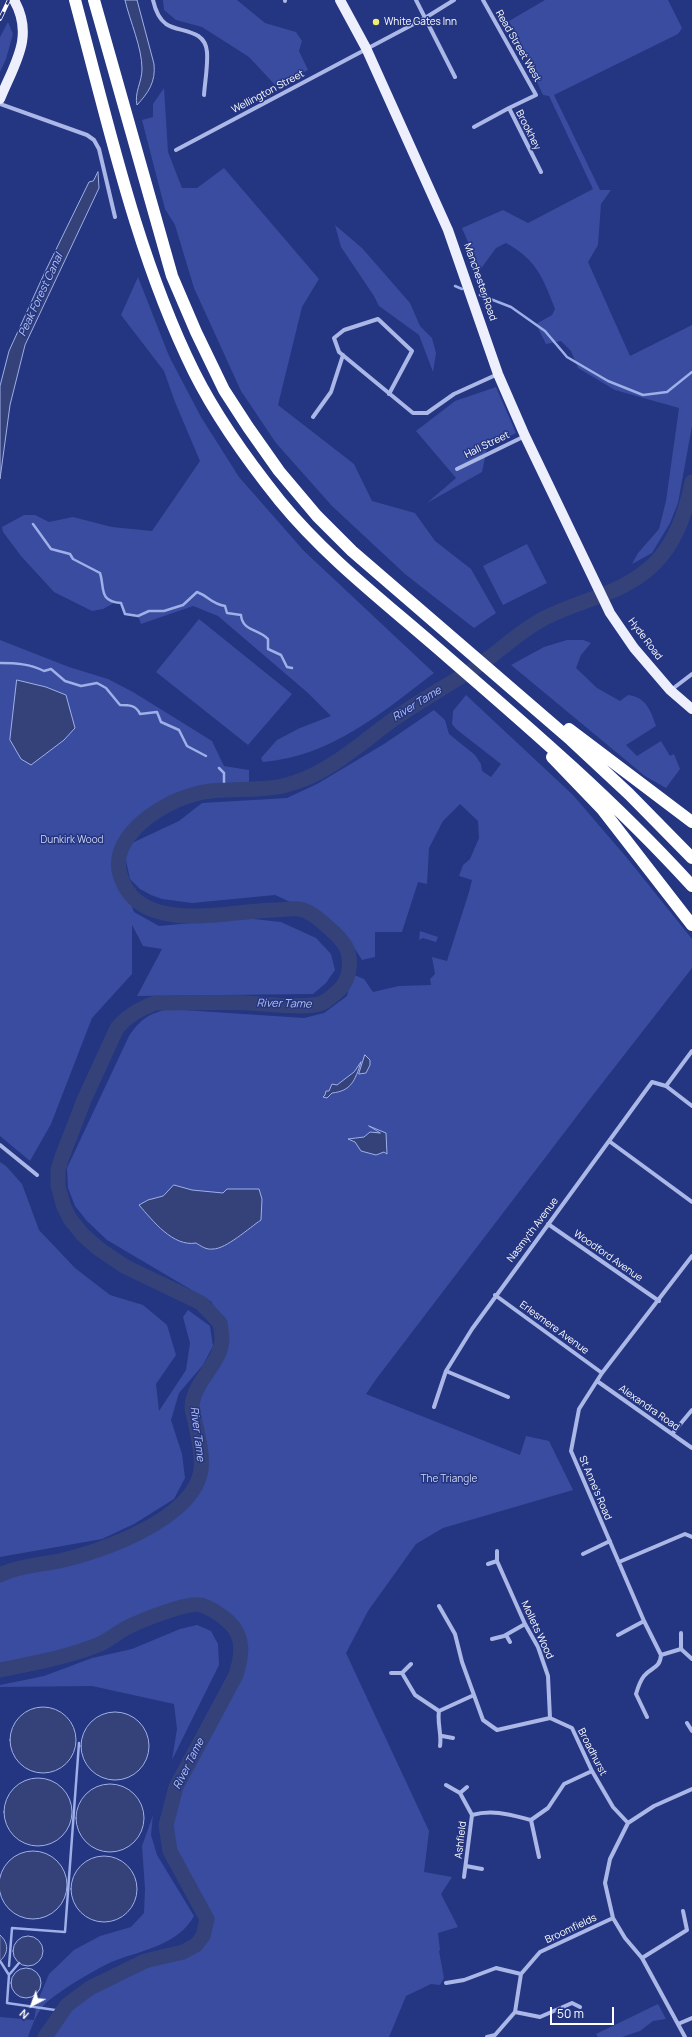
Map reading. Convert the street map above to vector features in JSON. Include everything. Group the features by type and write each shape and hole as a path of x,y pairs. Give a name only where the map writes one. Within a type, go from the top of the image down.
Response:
{"highway":[{"path":"75,0 137,225 154,279 194,372 221,419 254,467 307,532 557,757 620,810 692,886"},
{"path":"94,0 172,276 196,332 224,390 279,470 317,516 352,551 406,598 574,738 692,822"},
{"path":"574,738 692,858"},
{"path":"557,757 602,809 692,925"}],"main road":[{"path":"0,99 21,47 23,37 23,17 14,0"},
{"name":"Manchester Road","path":"340,0 366,48 448,230 498,374 525,436 593,573"},
{"name":"Hyde Road","path":"593,573 610,613 634,648 670,690 692,709"}],"street":[{"path":"153,0 157,13 166,24 190,31 200,38 207,51 204,95"},
{"path":"416,0 455,77"},
{"name":"Wellington Street","path":"176,150 425,18 454,0"},
{"name":"Read Street West","path":"483,0 536,95 509,108"},
{"path":"0,104 86,135 94,140 99,149 115,217"},
{"name":"Brookhey","path":"474,127 509,108 541,172"},
{"path":"389,394 412,351 378,319 344,330 334,338 339,352 344,355 389,394 413,413 427,413 454,394 498,374"},
{"path":"313,417 331,392 344,355"},
{"name":"Hall Street","path":"457,469 525,436"},
{"path":"670,690 692,674"},
{"path":"692,1051 666,1086 692,1106"},
{"name":"Nasmyth Avenue","path":"434,1407 446,1371 495,1295 652,1082 666,1086"},
{"path":"609,1141 692,1202"},
{"path":"0,1145 37,1174"},
{"name":"Woodford Avenue","path":"548,1224 659,1301"},
{"name":"St Anne's Road","path":"661,1655 644,1621 571,1451 579,1409 602,1373 659,1301 692,1256"},
{"name":"Erlesmere Avenue","path":"495,1295 602,1373"},
{"path":"446,1371 508,1397"},
{"name":"Alexandra Road","path":"597,1381 692,1448"},
{"path":"672,1434 692,1410"},
{"path":"619,1562 685,1534 692,1537"},
{"path":"582,1554 610,1541"},
{"path":"488,1564 497,1561 497,1551"},
{"name":"Mollets Wood","path":"497,1561 525,1624 538,1647 548,1676 550,1718"},
{"path":"439,1606 455,1634 483,1720 497,1730 550,1718"},
{"path":"618,1635 644,1621"},
{"path":"492,1639 506,1635 525,1624"},
{"path":"681,1633 681,1649 692,1659"},
{"path":"506,1635 510,1642"},
{"path":"648,1717 636,1694 645,1675 660,1662 661,1655 681,1649"},
{"path":"391,1673 402,1673 410,1664"},
{"path":"402,1673 415,1695 439,1711"},
{"path":"439,1711 474,1695"},
{"path":"439,1711 437,1723 442,1736 440,1746"},
{"name":"Broadhurst","path":"550,1718 572,1728 592,1772 613,1807 628,1823"},
{"path":"687,1723 692,1731"},
{"path":"442,1736 452,1738"},
{"path":"539,1857 531,1820 548,1808 564,1784 592,1772"},
{"path":"446,1785 460,1793 467,1787"},
{"path":"685,2037 642,1958 625,1938 613,1918 605,1883 607,1870 615,1846 628,1823 654,1806 692,1789"},
{"name":"Ashfield","path":"460,1793 472,1815 464,1877"},
{"name":"Ashfield","path":"472,1815 485,1812 504,1813 531,1820"},
{"name":"Ashfield","path":"466,1866 482,1869"},
{"path":"642,1958 687,1930 684,1911"},
{"name":"Broomfields","path":"521,1974 540,1952 613,1918"},
{"path":"446,1983 464,1980 496,1968 521,1974 515,2012 495,2035 487,2037"},
{"path":"515,2012 540,2017 572,2003 580,2007"},
{"path":"678,2024 692,2018"}],"green space":[{"path":"163,0 237,0 265,23 296,32 302,41 299,51 308,70 276,86 249,57 202,27 176,20 164,10"},
{"path":"545,0 668,0 682,28 678,34 554,95 600,190 611,190 601,204 598,245 588,262 630,356 692,325 692,426 678,503 670,523 652,553 632,564 638,553 659,529 666,501 679,408 615,390 578,368 571,351 561,341 546,344 536,324 552,315 555,309 547,288 538,271 517,249 506,243 496,248 480,270 462,228 503,210 528,223 593,189 549,96 543,95 509,21"},
{"path":"8,22 13,34 6,59 0,72 0,37"},
{"path":"164,88 168,152 182,188 197,188 224,168 319,279 302,307 278,405 354,464 372,501 415,513 435,541 471,569 496,613 474,628 405,574 332,506 276,443 241,391 194,288 175,225 165,209 142,120 153,117 153,104"},
{"path":"335,225 362,248 410,303 420,326 432,338 436,353 433,372 419,335 379,306 374,296 341,247"},
{"path":"138,277 169,356 201,417 239,477 304,551 434,673 375,717 333,742 311,751 287,758 263,762 261,758 277,740 300,728 331,716 308,693 218,616 193,606 141,624 138,616 125,614 121,603 114,603 103,609 92,611 54,592 21,556 3,532 2,527 24,515 35,515 49,522 73,517 112,527 152,531 200,461 175,402 164,371 121,315"},
{"path":"496,387 516,433 487,448 482,472 427,503 456,478 416,431 455,401"},
{"path":"527,544 547,583 503,605 483,566"},
{"path":"199,619 292,694 248,745 156,672"},
{"name":"Dunkirk Wood","path":"0,640 69,667 108,679 133,692 212,741 224,766 249,770 249,789 209,791 185,797 159,810 136,829 123,843 118,868 134,912 159,926 245,918 281,922 316,938 331,954 335,970 326,983 313,994 137,996 162,949 143,946 132,925 132,974 92,1018 51,1124 30,1161 0,1136"},
{"path":"567,640 583,640 591,643 581,655 576,668 597,688 620,701 628,695 634,696 643,702 650,710 656,726 626,745 637,756 661,741 670,756 674,754 680,769 666,788 645,776 511,665 544,647"},
{"name":"The Triangle","path":"466,695 573,795 627,858 692,939 692,968 593,1095 366,1394 520,1455 526,1436 549,1441 573,1490 443,1528 416,1544 368,1611 346,1653 429,1831 424,1872 452,1877 441,1894 458,1927 438,1933 439,1951 444,1978 440,1985 431,1984 406,1996 389,2037 45,2037 67,2005 90,1988 145,1961 183,1952 196,1945 203,1936 207,1919 170,1851 166,1825 176,1787 229,1689 241,1660 241,1639 235,1628 213,1609 199,1605 180,1607 127,1627 100,1644 60,1656 0,1670 0,1575 85,1554 111,1545 168,1516 188,1496 201,1471 201,1455 192,1408 193,1396 216,1358 222,1341 220,1323 214,1316 212,1302 107,1240 87,1221 75,1206 68,1188 67,1168 129,1036 141,1021 150,1015 168,1009 304,1018 324,1013 347,996 352,974 364,979 373,992 399,986 431,985 430,979 435,974 432,957 447,961 469,892 472,880 459,876 463,865 470,859 479,838 478,821 460,804 443,821 429,848 427,884 418,882 402,932 375,932 375,957 362,960 348,938 325,918 275,895 192,903 162,899 151,895 140,889 130,879 125,856 132,843 179,821 202,803 287,798 317,784 384,744 434,710 445,720 449,734 475,755 481,764 482,771 491,777 501,764 456,729 452,724 453,711"},
{"path":"420,931 438,937 436,942 423,938 419,940"},
{"path":"0,1162 6,1166 22,1184 39,1230 75,1268 110,1295 143,1305 167,1325 176,1355 156,1384 159,1411 186,1370 190,1343 183,1317 188,1310 210,1326 213,1346 203,1365 179,1393 171,1420 182,1454 185,1478 174,1499 134,1524 102,1539 0,1557"},
{"path":"197,1625 211,1631 218,1644 219,1665 172,1760 177,1729 174,1704 92,1686 0,1687 0,1685 44,1676 92,1658 132,1649 180,1629"},
{"path":"153,1815 151,1835 157,1855 194,1916 179,1934 169,1940 148,1950 107,1964 88,1974 57,1994 44,2005 34,2020 37,2003 49,1974 74,1950 100,1936 131,1927 144,1913 145,1889 142,1846"},
{"path":"658,2004 666,2019 653,2021 640,2031 622,2037 598,2037 596,2034"},
{"path":"0,2017 34,2020 28,2037 0,2037"}],"water":[{"path":"125,0 137,0 154,64 154,76 150,87 145,96 137,105 136,101 142,69 138,43"},
{"name":"Peak Forest Canal","path":"98,172 99,188 25,345 10,405 0,479 0,386 9,351 44,274 89,182 93,181"},
{"path":"17,680 46,687 66,695 75,728 64,740 31,765 21,759 10,740"},
{"path":"365,1055 370,1060 370,1065 366,1073 359,1074"},
{"path":"361,1062 357,1075 348,1087 344,1090 332,1093 327,1098 323,1097 326,1091 329,1091 332,1084 337,1085 354,1072"},
{"path":"369,1126 386,1133 387,1154 384,1152 376,1155 361,1151 355,1142 348,1139 364,1137 370,1132 380,1133"},
{"path":"174,1185 192,1190 223,1193 227,1189 259,1189 262,1199 261,1220 231,1242 218,1248 208,1249 196,1243 179,1241 164,1232 139,1205 148,1200 163,1196"},
{"path":"43,1707 56,1709 71,1722 74,1727 76,1740 74,1753 61,1768 56,1771 43,1773 30,1771 15,1758 12,1753 10,1740 12,1727 25,1712 30,1709"},
{"path":"115,1712 128,1715 139,1722 146,1733 149,1746 146,1759 139,1770 128,1777 115,1780 102,1777 91,1770 84,1759 81,1746 84,1733 91,1722 102,1715"},
{"path":"38,1778 51,1781 62,1788 69,1799 72,1812 69,1825 62,1836 51,1843 38,1846 25,1843 14,1836 7,1825 4,1812 7,1799 14,1788 25,1781"},
{"path":"110,1784 123,1787 134,1794 141,1805 144,1818 141,1831 134,1842 123,1849 110,1852 97,1849 86,1842 79,1831 76,1818 79,1805 86,1794 97,1787"},
{"path":"33,1851 46,1854 57,1861 64,1872 67,1885 64,1898 57,1909 46,1916 33,1919 20,1916 9,1909 2,1898 -1,1885 2,1872 9,1861 20,1854"},
{"path":"98,1856 110,1856 117,1858 128,1865 135,1876 137,1889 135,1902 128,1913 117,1920 110,1922 98,1922 91,1920 80,1913 73,1902 71,1895 71,1883 73,1876 80,1865 91,1858"},
{"path":"0,1935 5,1941 7,1948 5,1955 0,1961"},
{"path":"28,1936 34,1937 42,1945 42,1957 34,1965 28,1966 22,1965 14,1957 13,1951 14,1945 22,1937"},
{"path":"26,1968 37,1972 41,1983 37,1994 26,1998 15,1994 11,1983 15,1972"}],"waterway":[{"path":"455,286 462,289"},
{"path":"480,295 511,307 545,331 567,357 608,381 643,395 667,392 692,372"},
{"name":"River Tame","path":"0,1575 22,1568 77,1557 121,1541 143,1530 164,1518 182,1504 195,1488 201,1470 201,1452 192,1407 193,1398 220,1350 222,1341 220,1323 201,1303 124,1266 99,1249 83,1235 70,1219 64,1207 58,1186 58,1170 62,1157 84,1100 117,1028 125,1019 134,1013 155,1003 248,1003 297,1006 315,1005 327,1000 341,988 348,974 349,957 343,942 312,914 303,910 290,909 209,916 192,916 160,912 146,907 138,902 126,888 118,865 121,851 128,838 138,826 151,815 165,806 192,795 215,791 263,789 288,785 310,777 335,763 404,712 482,663 534,624 557,612 615,590 641,575 661,556 674,537 687,505 692,482"},
{"path":"33,524 51,549 70,554 73,559 100,573 106,597 109,600 121,603 125,614 138,616 149,611 164,611 183,605 197,592 213,602 225,606 227,613 241,615 244,624 268,639 268,649 281,655 287,667 292,668"},
{"path":"0,663 23,664 44,671 51,669 65,681 81,686 97,683 106,688 120,705 129,705 134,707 140,714 157,712 161,722 179,730 187,746 206,756"},
{"path":"219,768 224,773 224,790"},
{"name":"River Tame","path":"0,1670 88,1649 142,1621 174,1609 194,1605 201,1605 209,1608 220,1614 229,1622 238,1634 241,1647 240,1661 236,1675 176,1787 166,1825 170,1851 207,1919 203,1936 196,1945 183,1952 145,1961 90,1988 67,2005 45,2037"},
{"path":"9,1966 12,1928 65,1932 79,1743"},
{"path":"0,1961 9,1975"},
{"path":"19,1963 9,1975 7,2003 62,2011"}],"railway":[{"path":"0,19 9,0"}],"place":[{"name":"White Gates Inn","path":"376,22"}]}
